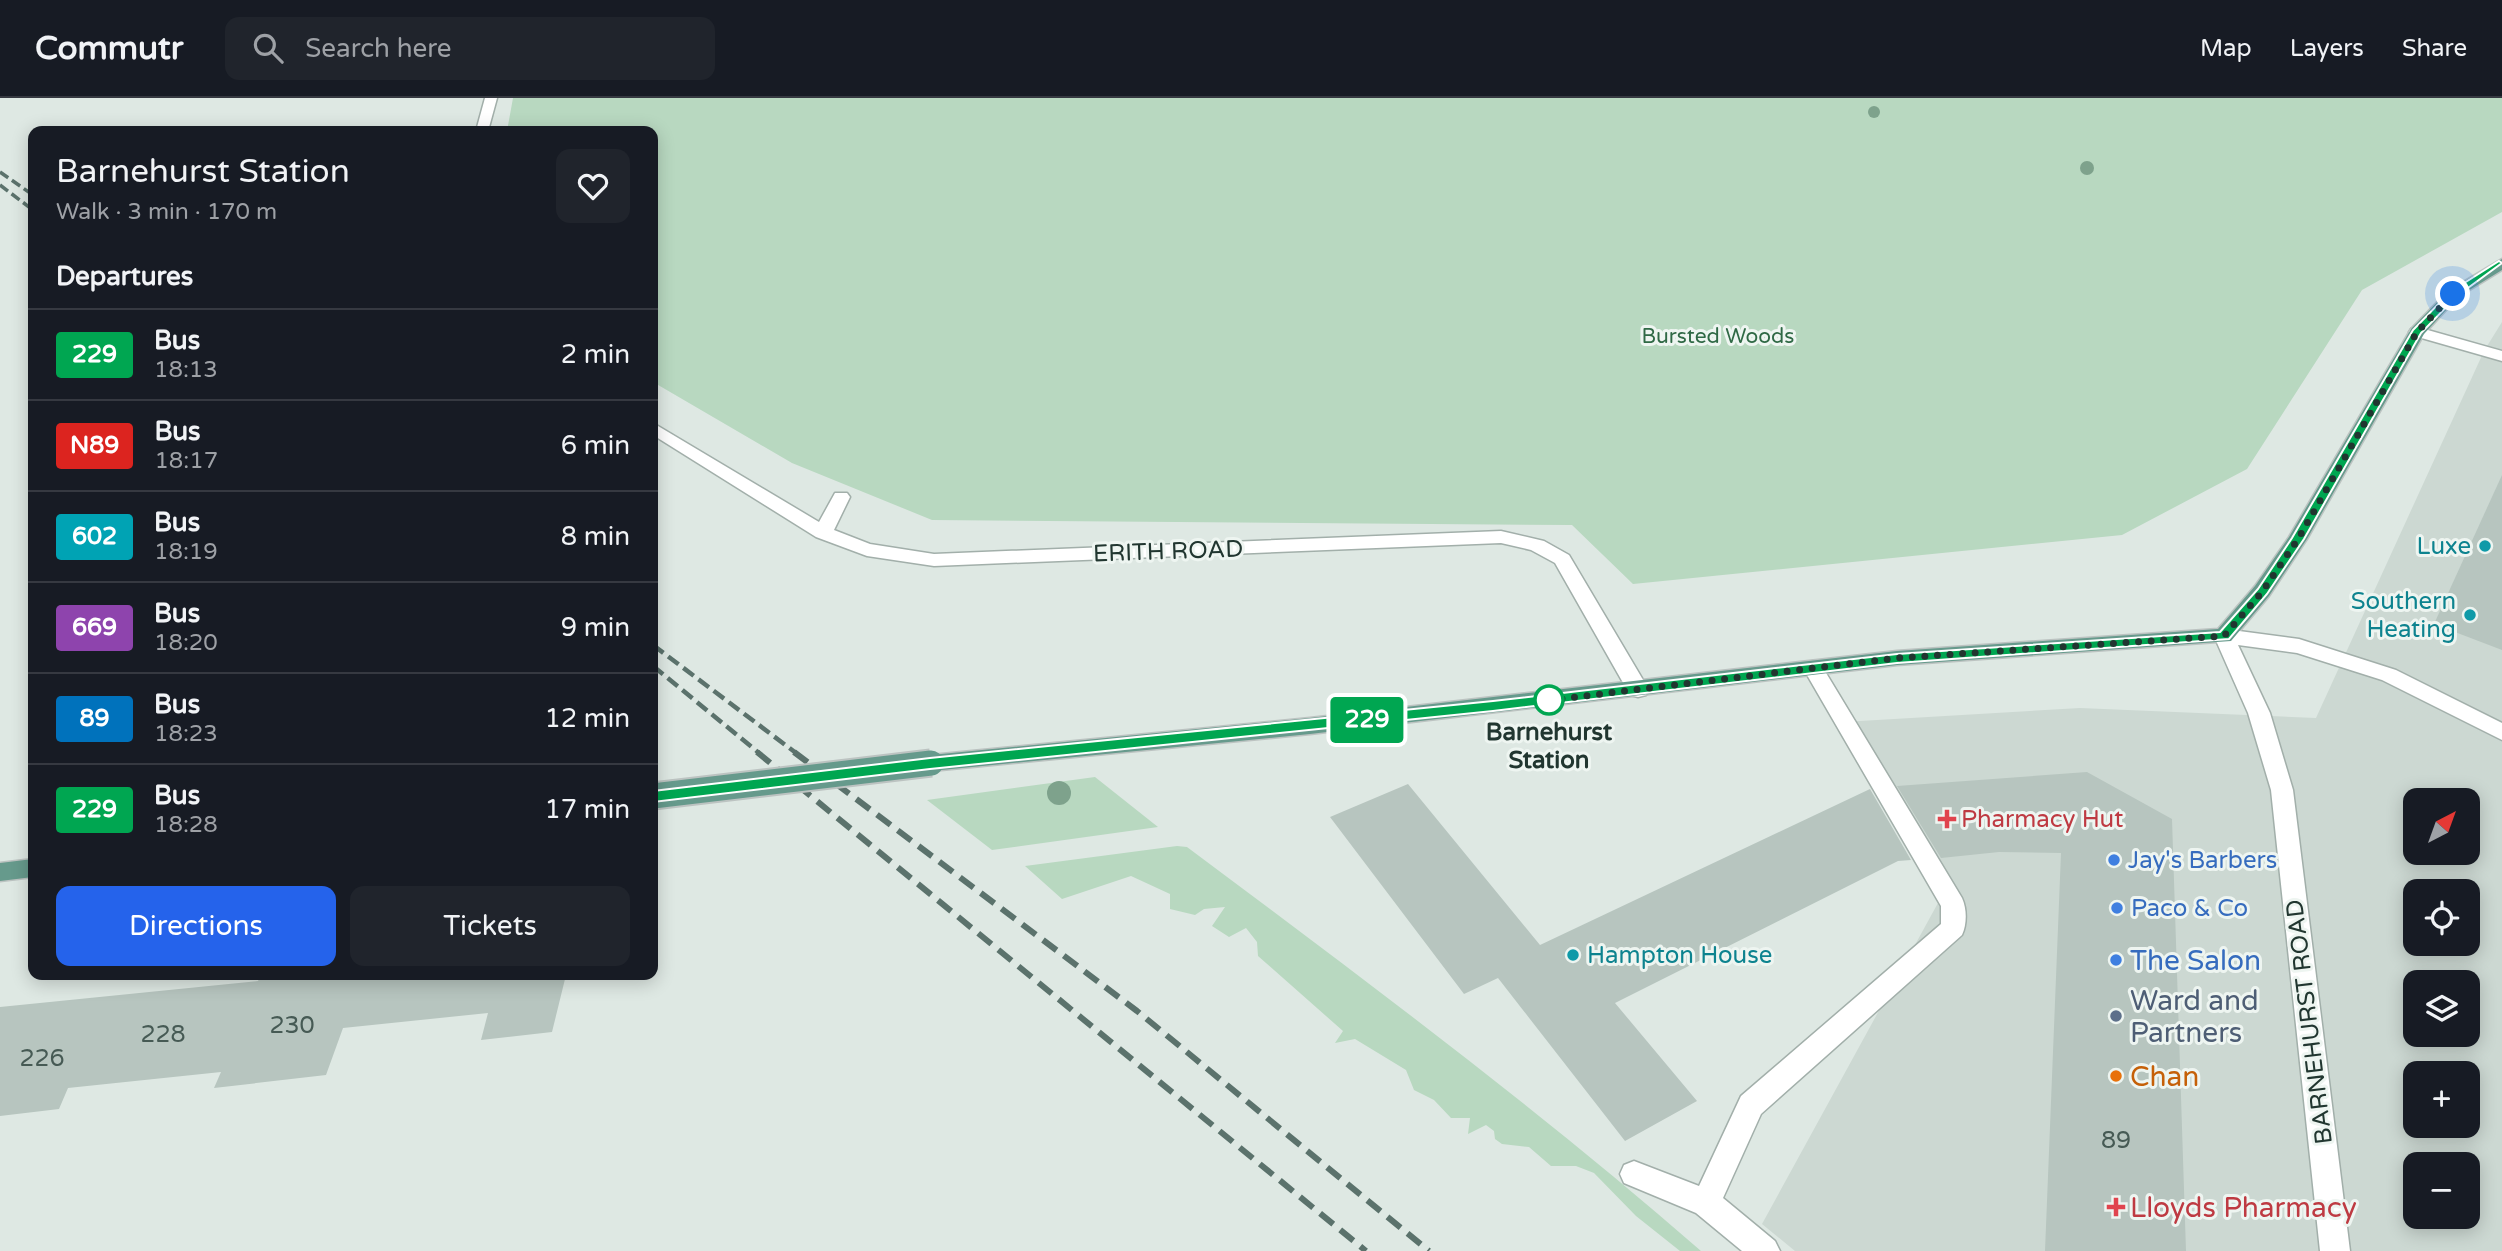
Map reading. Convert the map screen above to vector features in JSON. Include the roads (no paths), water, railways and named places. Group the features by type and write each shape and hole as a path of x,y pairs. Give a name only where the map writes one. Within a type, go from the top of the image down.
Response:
{"main road":[{"path":"658,795 930,763 1310,726 1638,690 1897,658 2224,636 2262,592 2298,539 2417,332 2453,294 2500,265"},
{"path":"0,872 28,869"}],"street":[{"path":"483,126 491,98"},
{"path":"2417,332 2502,356"},
{"name":"ERITH ROAD","path":"658,431 823,533 867,550 934,560 1501,537 1537,545 1562,559 1638,690"},
{"path":"823,533 841,497"},
{"path":"2224,636 2299,646 2389,675 2502,732"},
{"name":"BARNEHURST ROAD","path":"2224,636 2259,713 2282,790 2335,1251"},
{"path":"1706,1203 1751,1105 1953,928 1952,905 1813,668"},
{"path":"1633,1174 1706,1203 1765,1251"}],"railway":[{"path":"0,172 28,192"},
{"path":"0,185 28,206"},
{"path":"658,649 796,753"},
{"path":"658,670 759,753"},
{"path":"757,752 1366,1251"},
{"path":"794,752 1137,1011 1429,1251"}],"place":[{"name":"Luxe","path":"2485,546"},
{"name":"Southern Heating","path":"2470,615"},
{"name":"Barnehurst Station","path":"1549,700"},
{"name":"Pharmacy Hut","path":"1947,819"},
{"name":"Jay's Barbers","path":"2114,860"},
{"name":"Paco & Co","path":"2117,908"},
{"name":"Hampton House","path":"1573,955"},
{"name":"The Salon","path":"2116,960"},
{"name":"Ward and Partners","path":"2116,1016"},
{"name":"Chan","path":"2116,1076"},
{"name":"Lloyds Pharmacy","path":"2116,1207"}],"park label":[{"name":"Bursted Woods","path":"1718,336"}]}
